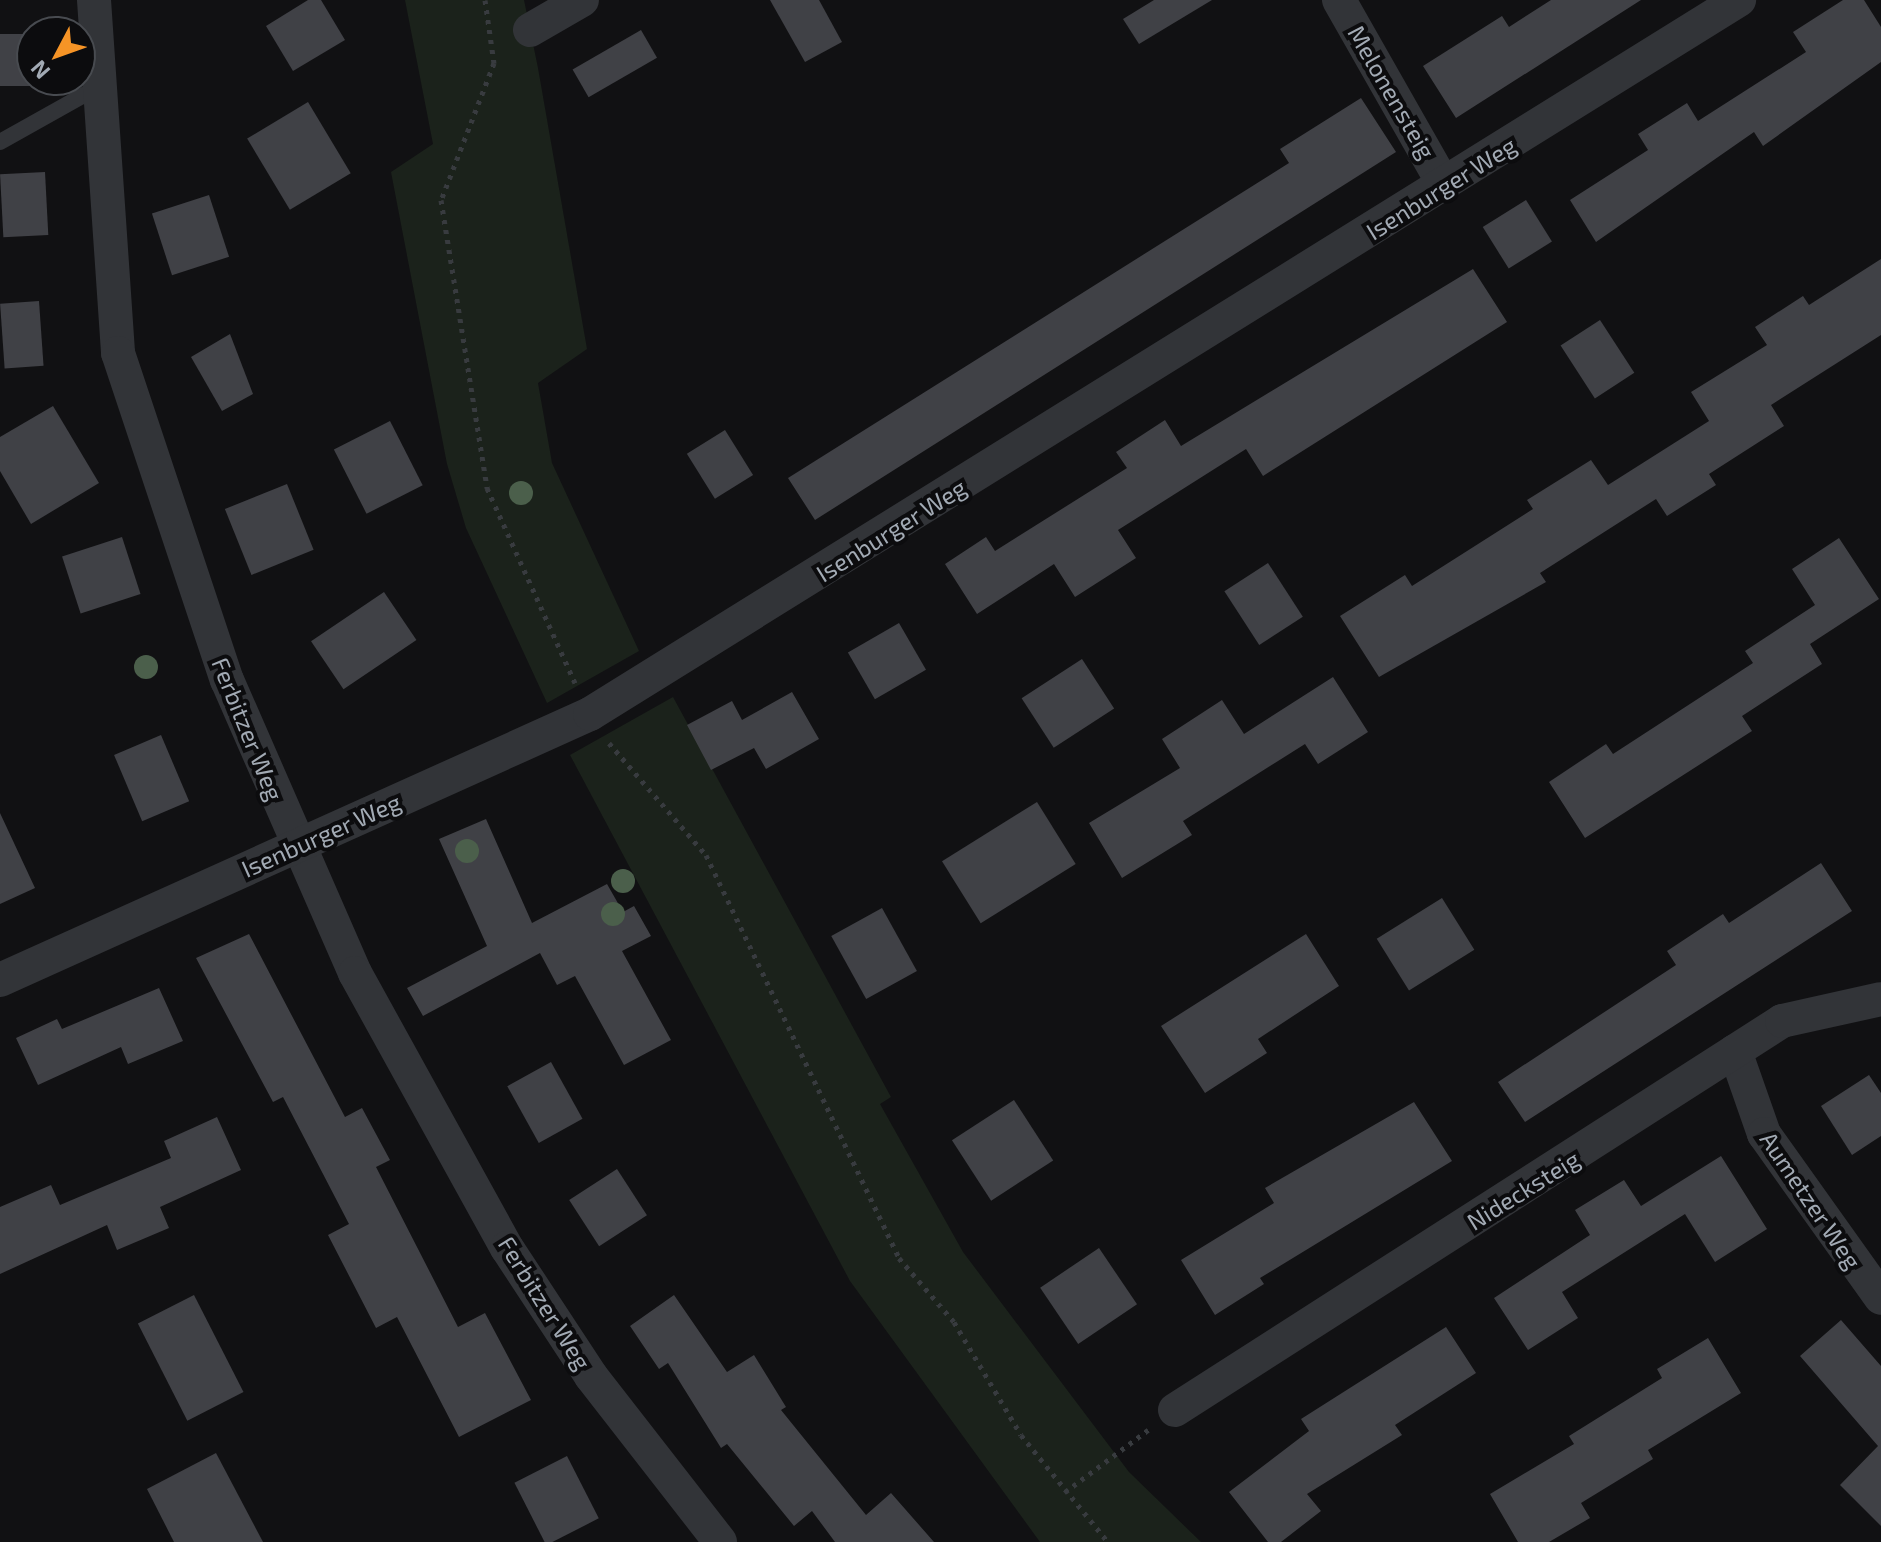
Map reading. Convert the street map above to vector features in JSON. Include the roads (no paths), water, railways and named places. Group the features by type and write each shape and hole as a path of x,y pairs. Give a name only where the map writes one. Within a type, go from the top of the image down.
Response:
{"street":[{"name":"Ferbitzer Weg","path":"94,0 118,353 159,494 296,846 355,973 507,1248 591,1376 720,1542"},
{"path":"530,30 582,0"},
{"name":"Melonensteig","path":"1339,0 1444,185"},
{"name":"Isenburger Weg","path":"0,980 590,714 667,671 1739,0"},
{"name":"Nidecksteig","path":"1175,1410 1735,1051 1813,1008 1881,999"},
{"name":"Aumetzer Weg","path":"1735,1051 1764,1134 1881,1298"}],"lane":[{"path":"0,142 98,87"}]}
